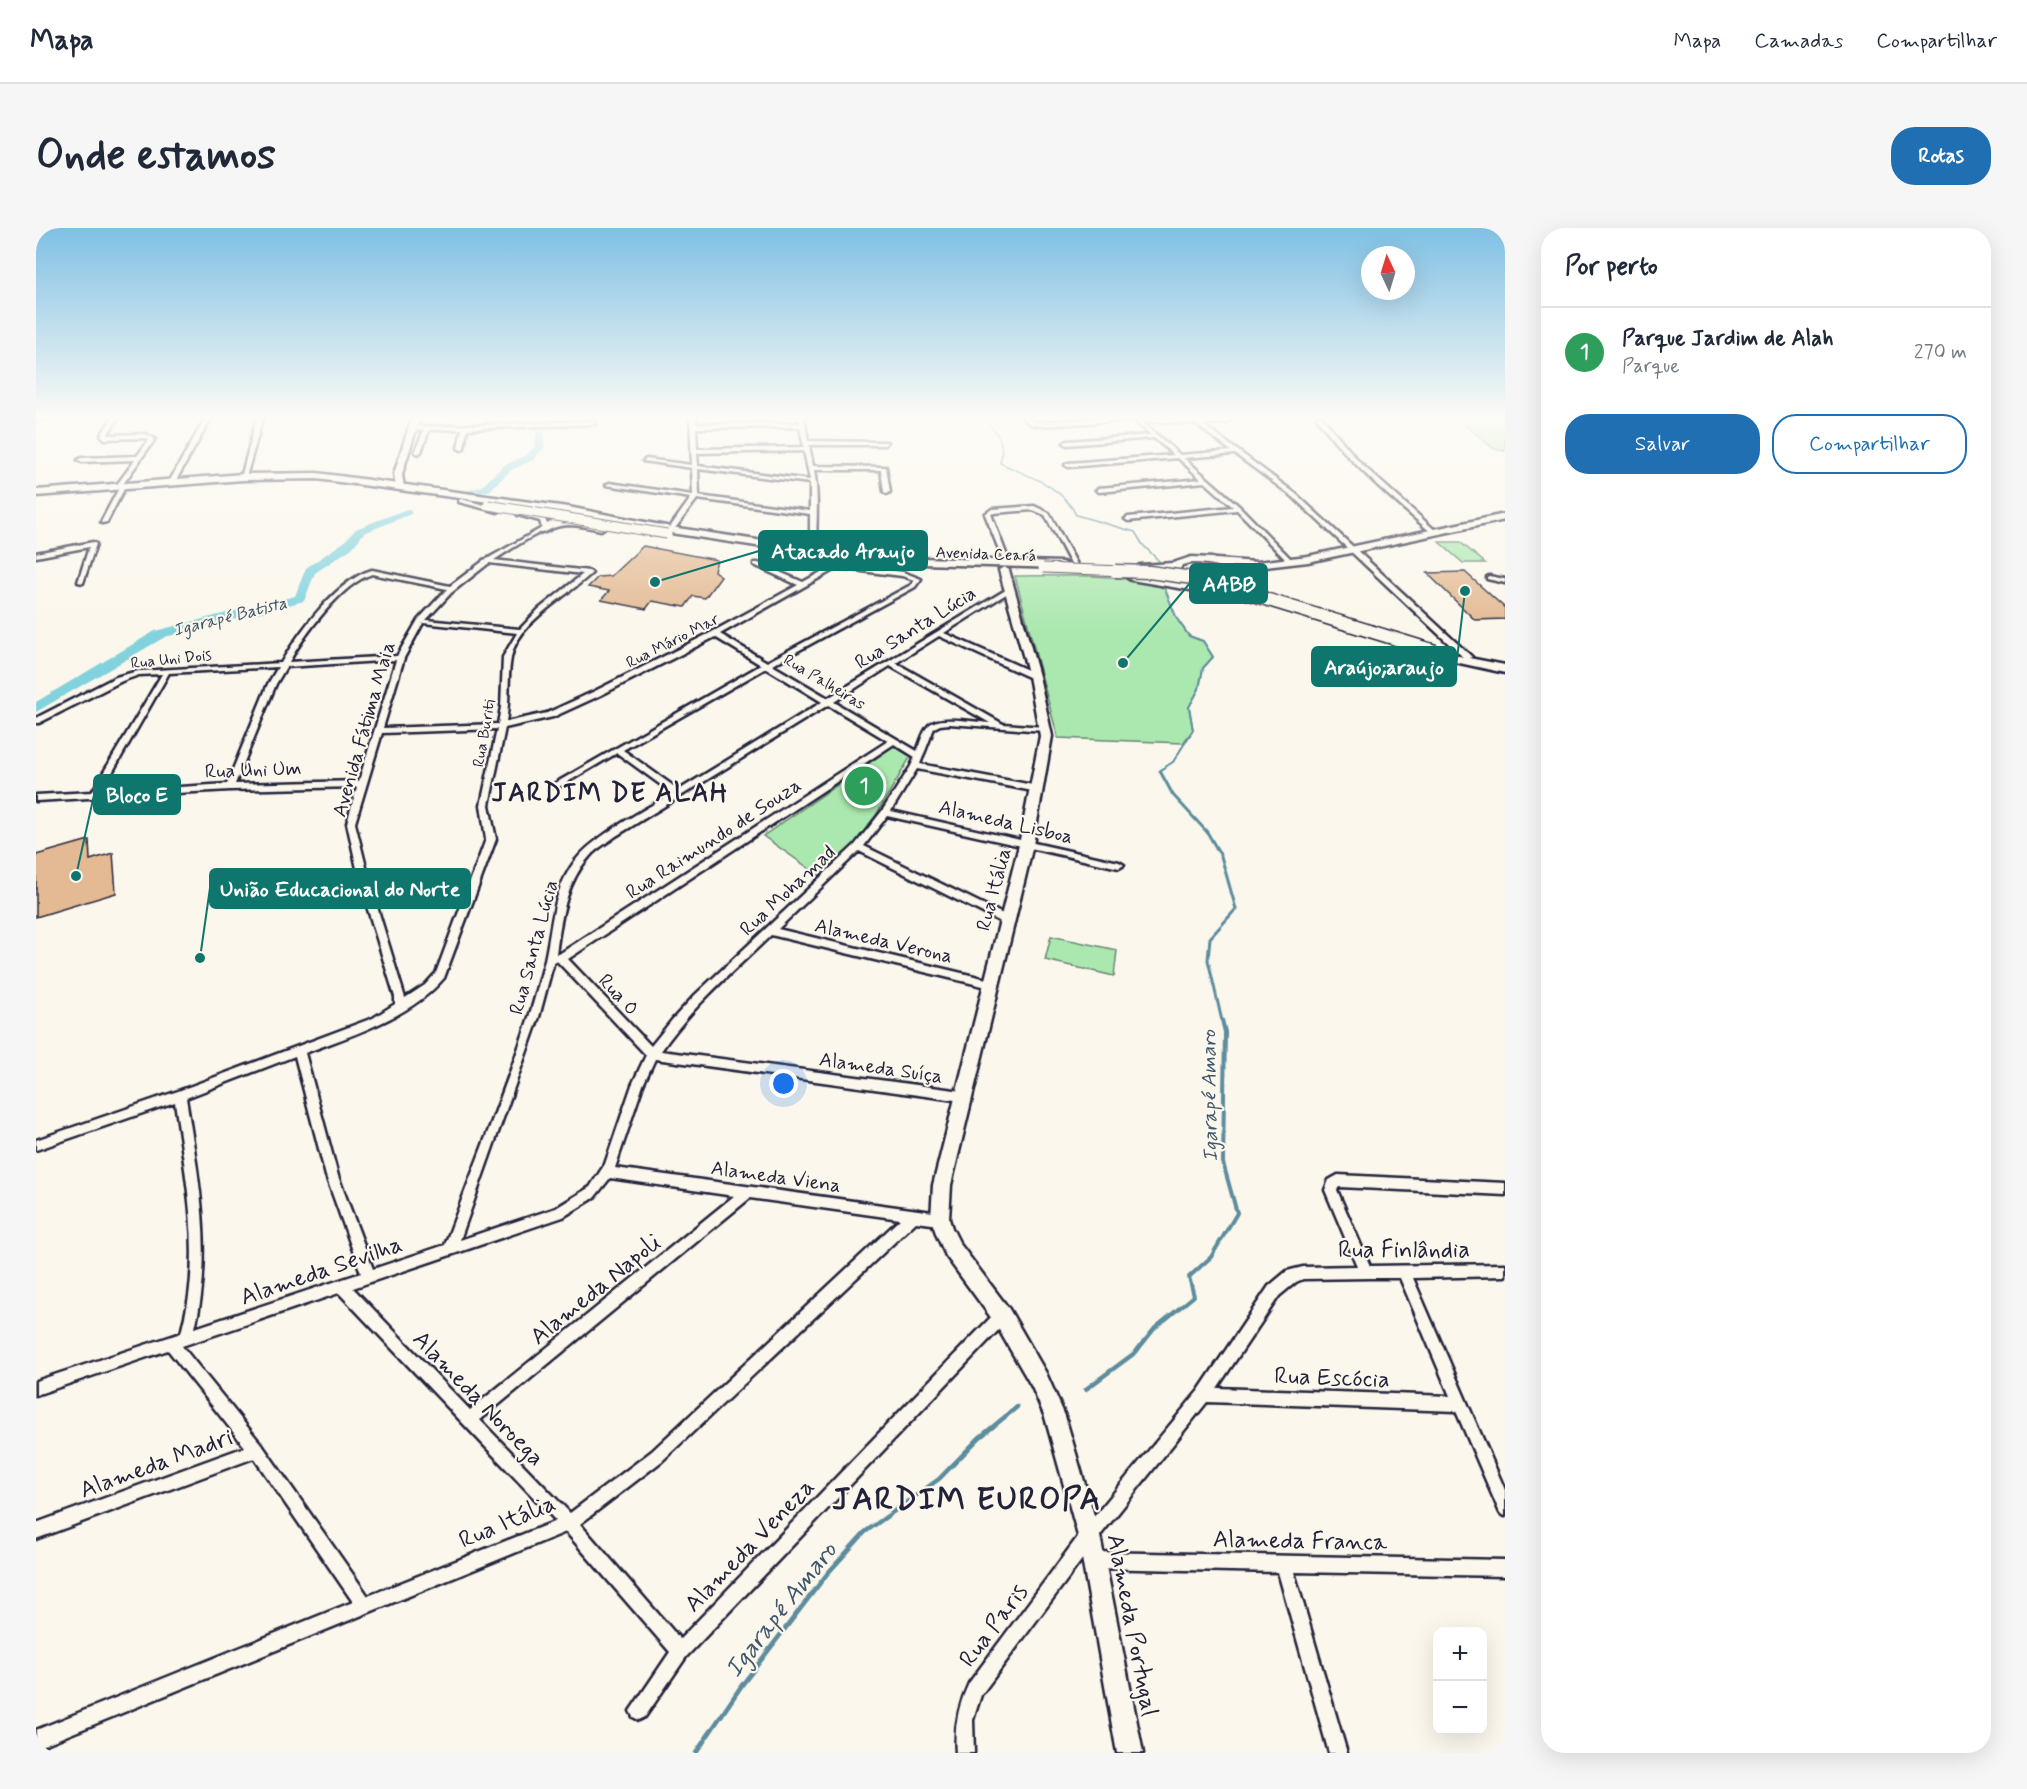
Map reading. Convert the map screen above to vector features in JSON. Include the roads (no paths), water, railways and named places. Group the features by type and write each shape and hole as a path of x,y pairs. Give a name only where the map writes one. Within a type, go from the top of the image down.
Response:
{"main road":[{"name":"Avenida Ceará","path":"36,494 118,488"},
{"name":"Avenida Ceará","path":"374,488 670,533 843,564 1008,566"},
{"name":"Avenida Ceará","path":"401,488 568,510 670,533 813,551 1117,575 1216,590"},
{"path":"515,504 551,510 558,514 554,518 539,518"},
{"path":"545,529 566,517 575,520 613,519"},
{"path":"1008,566 1144,568 1176,566 1191,560 1216,562 1228,567 1238,578 1264,597 1465,656"},
{"path":"1008,566 1149,572 1200,579 1435,651 1505,663"},
{"path":"1176,566 1174,571 1176,576 1193,586"},
{"path":"1216,590 1231,587 1238,578"},
{"path":"1216,590 1410,649 1457,661 1505,669"}],"street":[{"path":"104,522 120,488"},
{"path":"634,488 814,513"},
{"path":"670,533 696,496 696,488"},
{"path":"813,488 813,551"},
{"path":"1098,490 1118,488"},
{"path":"1216,488 1289,561"},
{"path":"1285,488 1354,550 1465,656"},
{"path":"1385,488 1435,533"},
{"name":"Avenida Ceará","path":"461,501 539,518"},
{"path":"1008,566 988,514 992,511 1034,508 1047,514 1075,566"},
{"path":"1128,519 1238,508"},
{"path":"1216,562 1257,565 1289,561 1354,550 1505,517"},
{"path":"539,518 543,520 545,529"},
{"name":"Avenida Ceará","path":"575,520 670,533"},
{"name":"Avenida Fátima Maia","path":"400,1006 400,997 351,823 377,731 400,658 420,621 450,588 485,561 545,529"},
{"path":"36,555 92,544 81,582"},
{"name":"Rua Buriti","path":"400,1006 429,988 440,975 491,839 485,805 505,706 507,657 521,631 589,573 485,561"},
{"path":"756,564 804,585"},
{"path":"556,784 768,664 914,586 918,579 903,574 843,564"},
{"name":"Rua Mário Mar","path":"501,726 550,715 715,634 843,564"},
{"path":"1238,578 1257,565"},
{"name":"Rua Itália","path":"940,1219 942,1185 962,1096 1026,845 1038,789 1045,729 1034,676 1009,590 1008,566"},
{"path":"230,787 272,684 283,663 312,622 349,585 368,572 450,588"},
{"path":"1489,578 1505,581"},
{"name":"Rua Santa Lúcia","path":"450,1250 555,958 558,909 564,891 578,864 597,844 1009,590"},
{"path":"420,621 521,631"},
{"name":"Rua Palheiras","path":"715,634 830,701 893,741 917,761 1038,789"},
{"path":"940,634 1034,676"},
{"name":"Rua Uni Dois","path":"36,721 119,679 138,674 283,663 400,658"},
{"path":"890,663 1003,726"},
{"path":"95,794 167,671"},
{"name":"Rua Mohamad","path":"607,1172 642,1073 652,1054 676,1022 858,847 885,813 917,761 931,727 938,723 1045,729"},
{"path":"377,731 501,726"},
{"name":"Rua Raimundo de Souza","path":"555,958 893,741"},
{"path":"618,750 679,794"},
{"name":"Rua Uni Um","path":"36,798 230,787 363,784"},
{"name":"Alameda Lisboa","path":"885,813 1119,865"},
{"path":"858,847 1006,920"},
{"name":"Alameda Verona","path":"769,931 991,984"},
{"name":"Rua O","path":"555,958 652,1054"},
{"path":"36,1145 180,1095 377,1021 400,1006"},
{"path":"299,1050 332,1176 369,1276"},
{"name":"Alameda Suíça","path":"652,1054 962,1096"},
{"path":"180,1095 194,1196 198,1252 196,1296 179,1342 365,1606"},
{"name":"Alameda Sevilha","path":"36,1388 559,1213 595,1190 607,1172"},
{"name":"Alameda Viena","path":"607,1172 940,1219"},
{"path":"1367,1273 1331,1190 1333,1184 1338,1181 1505,1189"},
{"name":"Alameda Napoli","path":"469,1420 748,1192"},
{"name":"Rua Itália","path":"36,1739 569,1523 657,1456 914,1215"},
{"name":"Alameda Portugal","path":"940,1219 953,1250 1002,1316 1039,1380 1055,1416 1089,1536 1130,1753"},
{"name":"Rua Finlândia","path":"1303,1273 1505,1270"},
{"name":"Rua Paris","path":"965,1753 963,1722 966,1708 975,1689 1089,1536 1204,1395 1274,1291 1292,1276 1303,1273"},
{"path":"1404,1273 1505,1508"},
{"name":"Alameda Noroega","path":"340,1286 569,1523 680,1651"},
{"name":"Alameda Veneza","path":"639,1711 680,1651 1002,1316"},
{"name":"Rua Escócia","path":"1204,1395 1460,1404"},
{"name":"Alameda Madri","path":"36,1531 257,1450"},
{"name":"Alameda Franca","path":"1094,1560 1505,1568"},
{"path":"1284,1564 1338,1753"}],"waterway":[{"name":"Igarapé Batista","path":"458,496 486,488"},
{"name":"Igarapé Amaro","path":"1052,488 1062,496 1076,515 1135,532 1143,545 1159,561"},
{"name":"Igarapé Batista","path":"36,708 160,634 300,598 310,571 348,545 360,531 407,512"},
{"name":"Igarapé Amaro","path":"1162,769 1173,762 1193,730 1189,707 1199,689 1203,668 1213,657 1203,641 1189,636 1177,619 1165,589"},
{"name":"Igarapé Amaro","path":"1165,768 1160,771 1173,795 1207,832 1221,856 1236,909 1210,938 1208,960 1222,1021"},
{"name":"Igarapé Amaro","path":"1143,1343 1155,1328 1194,1296 1189,1277 1211,1257 1237,1213 1223,1163 1225,1032 1222,1020"},
{"name":"Igarapé Amaro","path":"1086,1389 1136,1352 1144,1341"},
{"name":"Igarapé Amaro","path":"696,1753 742,1685 827,1574 865,1532 939,1479 979,1438 1017,1407"}],"place":[{"name":"Atacado Araujo","path":"655,582"},
{"name":"Araújo;araujo","path":"1465,591"},
{"name":"AABB","path":"1123,663"},
{"name":"Parque Jardim de Alah","path":"864,786"},
{"name":"Bloco E","path":"76,876"},
{"name":"União Educacional do Norte","path":"200,958"}],"district":[{"name":"JARDIM DE ALAH","path":"610,792"},
{"name":"JARDIM EUROPA","path":"967,1498"}]}
